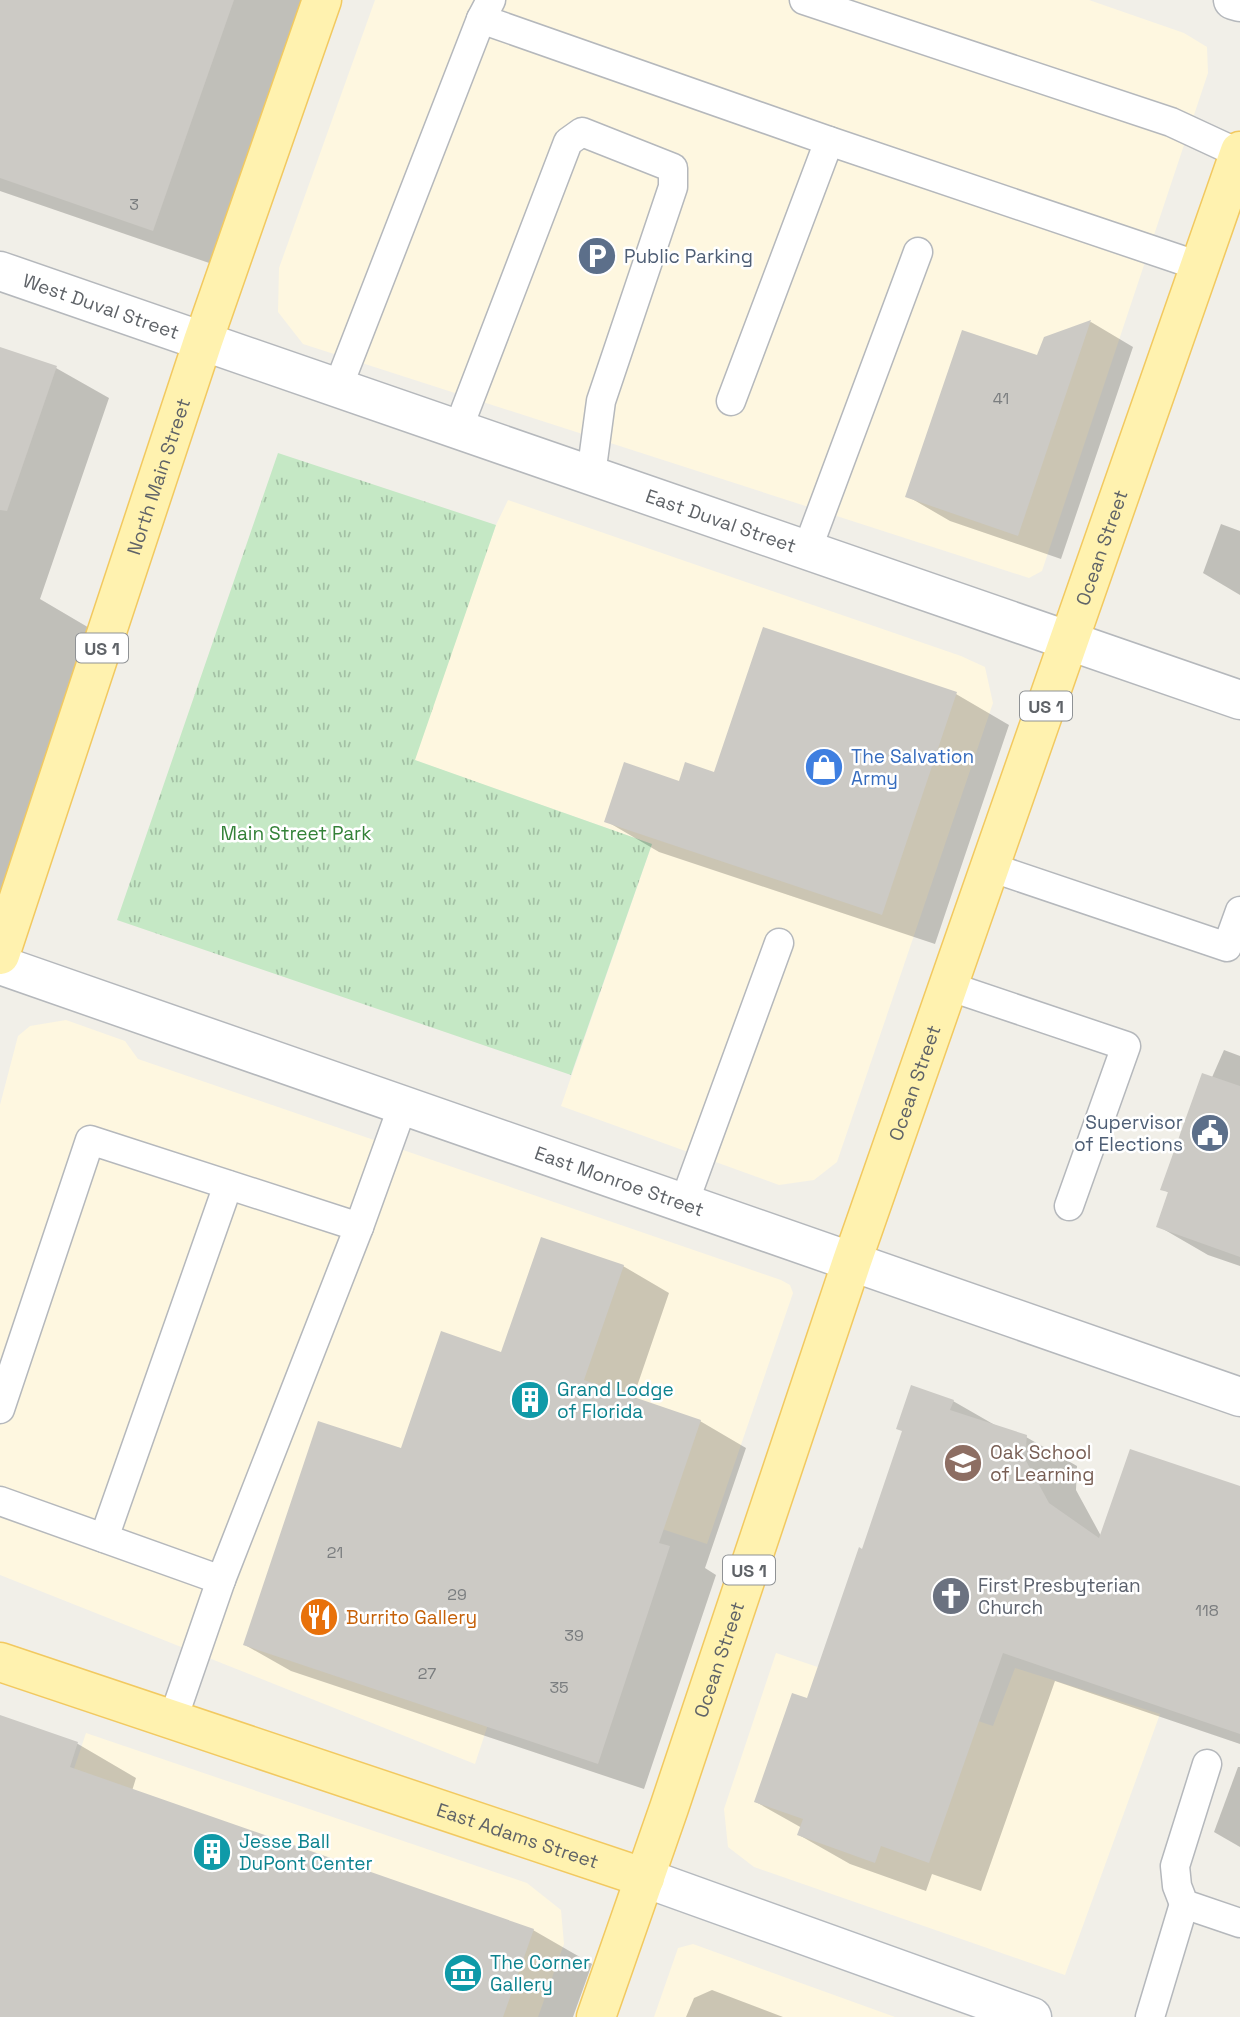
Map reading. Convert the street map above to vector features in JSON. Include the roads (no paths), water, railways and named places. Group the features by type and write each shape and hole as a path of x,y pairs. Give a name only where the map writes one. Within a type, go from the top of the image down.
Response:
{"main road":[{"name":"North Main Street","path":"0,955 203,341 322,0"},
{"name":"Ocean Street","path":"596,2017 852,1261 1240,153"},
{"name":"East Adams Street","path":"0,1662 645,1878"}],"street":[{"path":"1233,0 1240,2"},
{"name":"West Duval Street","path":"0,271 203,341"},
{"name":"East Duval Street","path":"203,341 1240,700"},
{"name":"East Monroe Street","path":"0,965 1240,1396"},
{"name":"East Adams Street","path":"645,1878 1032,2017"}],"lane":[{"path":"804,0 1171,122 1240,153"},
{"path":"338,387 486,10 828,141 1199,266"},
{"path":"458,429 568,142 582,132 673,168 673,187 601,401 590,475"},
{"path":"731,401 828,141"},
{"path":"807,550 918,253"},
{"path":"990,867 1227,947 1240,911"},
{"path":"684,1203 779,943"},
{"path":"948,986 1126,1046 1069,1206"},
{"path":"173,1720 221,1580 359,1227 403,1105"},
{"path":"0,1409 90,1140 359,1227"},
{"path":"104,1538 228,1185"},
{"path":"0,1501 221,1580"},
{"path":"1150,2017 1184,1904 1177,1886 1175,1866 1207,1764"},
{"path":"1184,1904 1240,1923"}],"place":[{"name":"Public Parking","path":"597,256"},
{"name":"The Salvation Army","path":"824,767"},
{"name":"Supervisor of Elections","path":"1210,1133"},
{"name":"Grand Lodge of Florida","path":"530,1400"},
{"name":"Oak School of Learning","path":"963,1463"},
{"name":"First Presbyterian Church","path":"951,1596"},
{"name":"Burrito Gallery","path":"319,1617"},
{"name":"Jesse Ball DuPont Center","path":"212,1852"},
{"name":"The Corner Gallery","path":"463,1973"}],"park label":[{"name":"Main Street Park","path":"296,833"}]}
